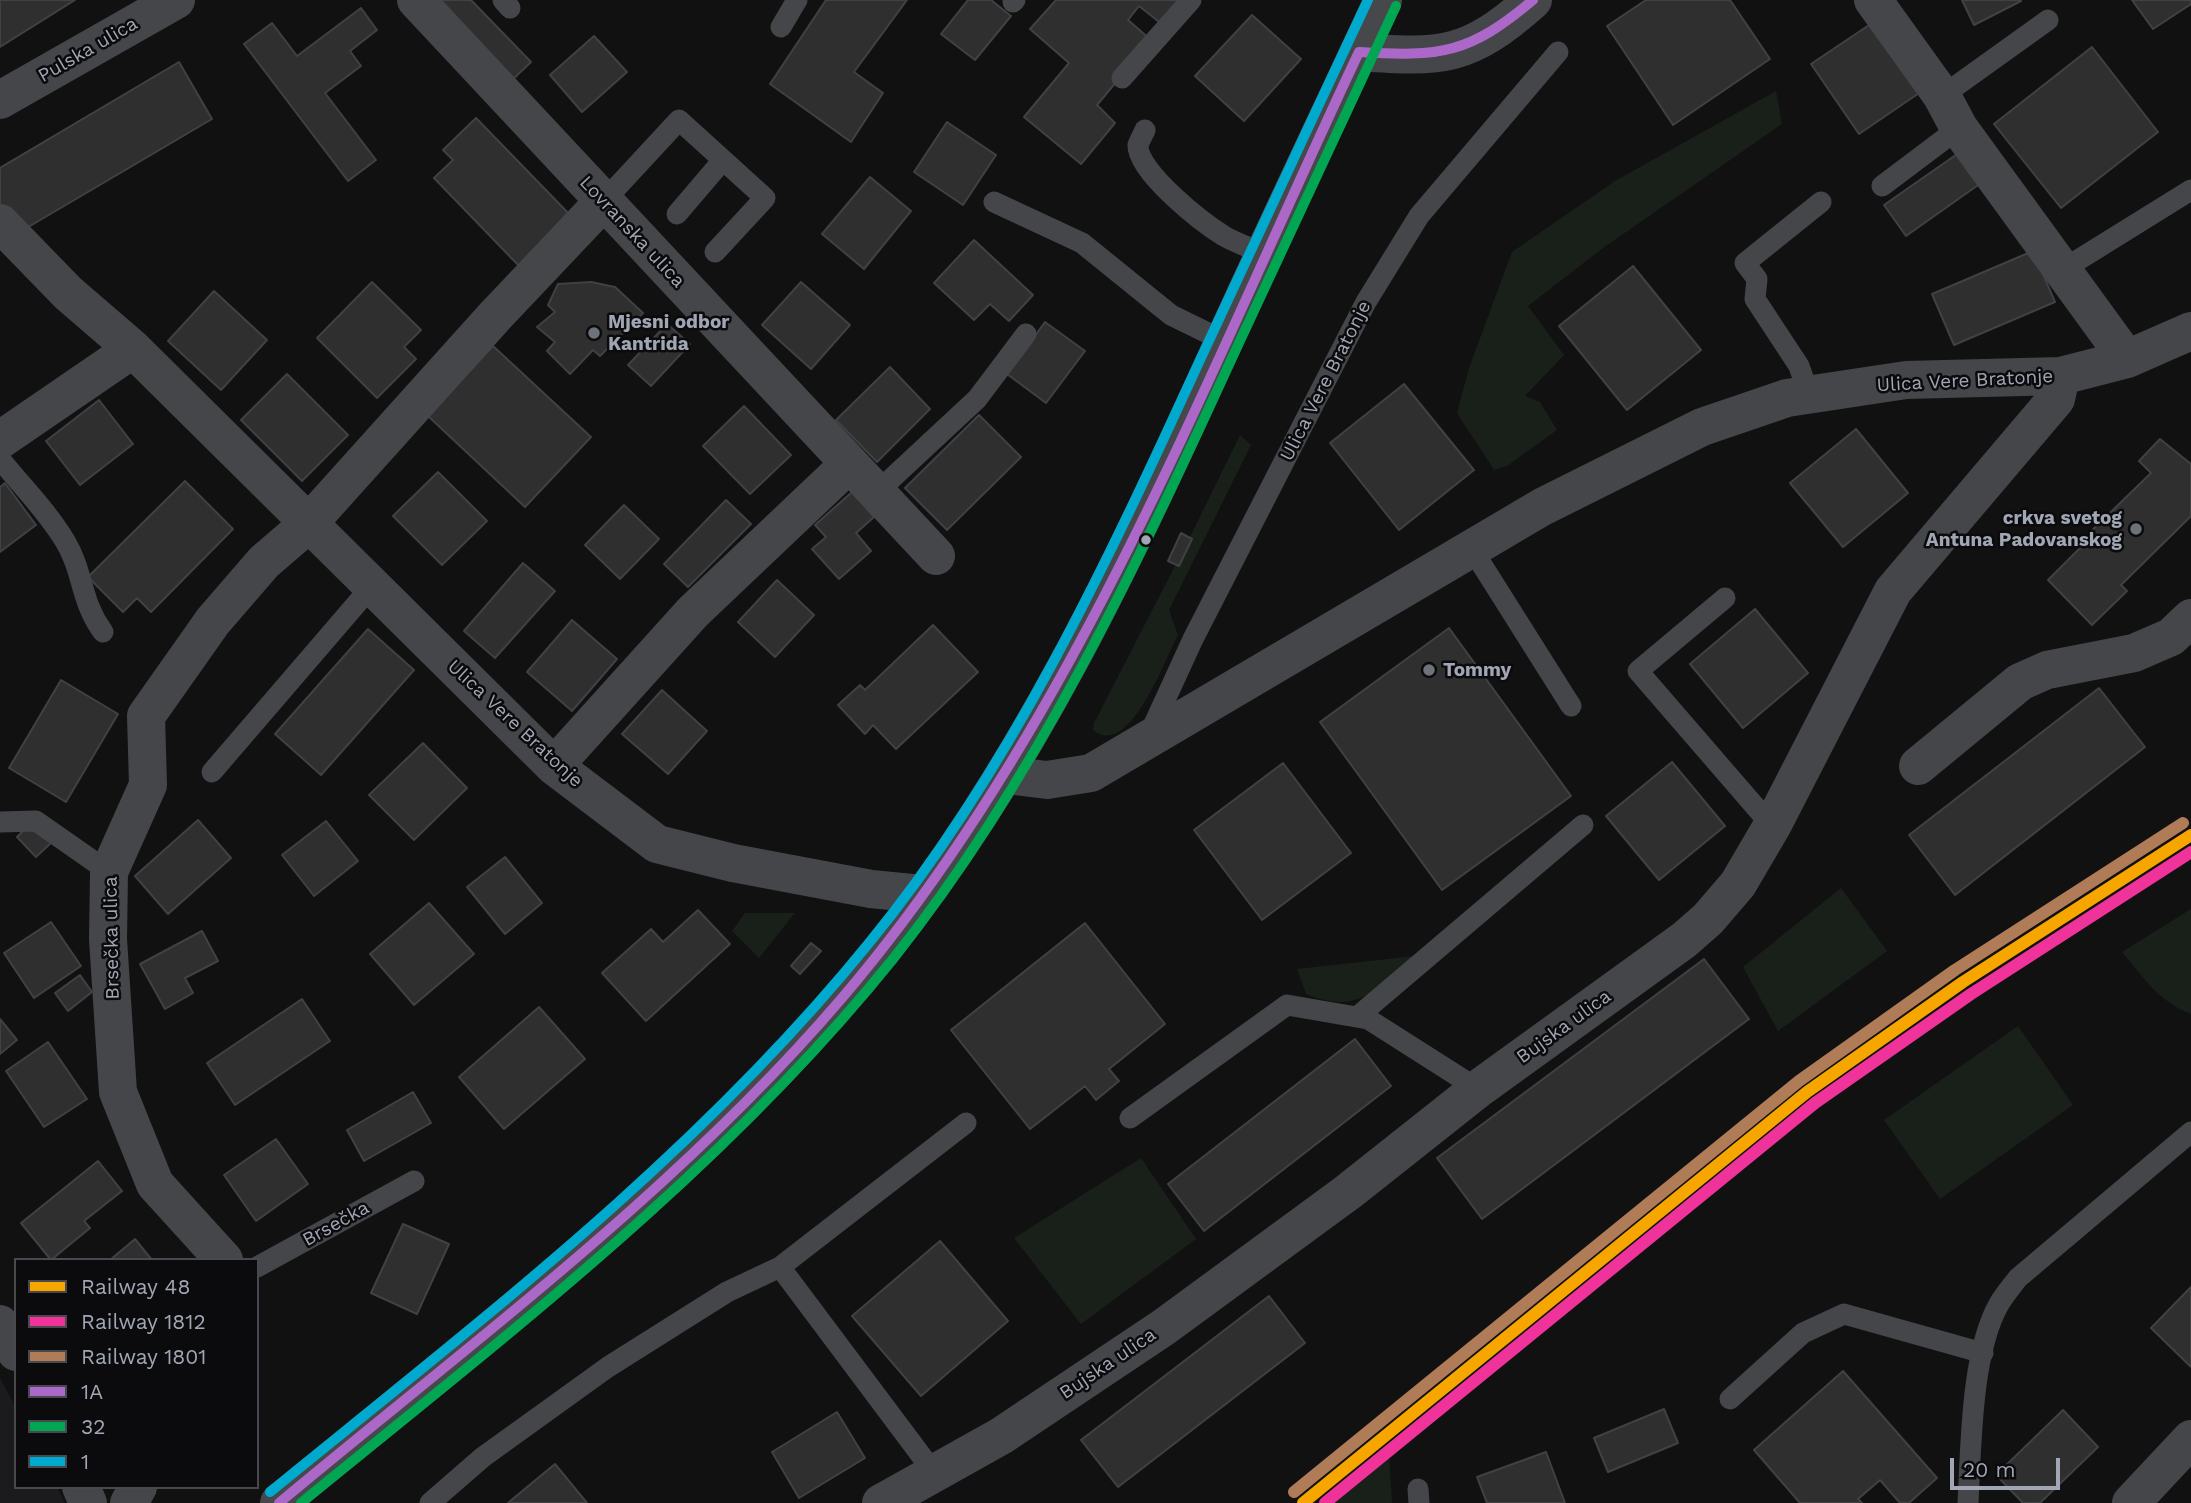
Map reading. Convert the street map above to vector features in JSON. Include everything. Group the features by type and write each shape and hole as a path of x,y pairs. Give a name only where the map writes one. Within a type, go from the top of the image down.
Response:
{"main road":[{"path":"279,1503 605,1232 704,1145 778,1072 843,997 922,894 1006,775 1074,657 1143,520 1383,0"}],"street":[{"name":"Pulska ulica","path":"0,100 176,0"},
{"name":"Lovranska ulica","path":"416,0 848,465 936,556"},
{"path":"1359,52 1415,57 1457,51 1479,43 1533,0"},
{"path":"1873,0 2127,359"},
{"path":"307,525 495,316 603,202"},
{"name":"Ulica Vere Bratonje","path":"0,223 68,293 133,349 307,525 554,766 657,844 733,863 871,889 922,894"},
{"name":"Ulica Vere Bratonje","path":"1006,775 1047,780 1091,773 1542,508 1702,426 1787,398 1906,380 2062,376 2127,359 2191,331"},
{"path":"0,440 133,349"},
{"name":"Bujska ulica","path":"881,1503 1001,1436 1164,1327 1348,1192 1478,1089 1663,955 1708,919 1738,884 1773,826 1893,591 2056,399 2062,376"},
{"path":"554,766 693,612 848,465"},
{"name":"Brsečka ulica","path":"222,1258 155,1184 118,1092 108,939 109,872 148,785 146,716 213,621 264,562 307,525"},
{"path":"1918,766 2020,682 2047,670 2134,653 2171,638 2191,618"},
{"path":"0,1325 14,1349"},
{"path":"2131,1503 2191,1439"}],"lane":[{"path":"781,27 797,0"},
{"path":"1122,78 1191,0"},
{"path":"1882,186 1950,112 2048,20"},
{"name":"Ulica Vere Bratonje","path":"1145,743 1193,639 1366,302 1419,216 1558,52"},
{"path":"603,202 679,120 765,198 715,252"},
{"path":"1145,130 1138,144 1140,152 1161,183 1188,210 1224,236 1264,254"},
{"path":"677,214 723,160"},
{"path":"2062,270 2191,190"},
{"path":"994,202 1082,243 1171,315 1224,341"},
{"path":"1808,395 1799,366 1755,299 1757,279 1745,262 1821,202"},
{"path":"876,493 977,399 1026,334"},
{"path":"0,459 65,541 78,570 89,613 103,632"},
{"path":"1472,549 1571,706"},
{"path":"212,772 370,587"},
{"path":"1725,597 1638,671 1773,826"},
{"path":"0,822 36,821 109,872"},
{"path":"1357,1017 1583,825"},
{"path":"1130,1118 1287,1005 1368,1019 1478,1089"},
{"path":"430,1503 483,1457 608,1367 716,1299 780,1267 966,1122"},
{"path":"1968,1503 1972,1421 1983,1353 1998,1305 2018,1278 2191,1132"},
{"name":"Brsečka","path":"259,1266 414,1181"},
{"path":"780,1267 935,1474"},
{"path":"1730,1399 1803,1334 1844,1314 1983,1353"}],"shaded area":[{"path":"1776,91 1782,124 1603,248 1528,306 1564,355 1525,396 1540,402 1557,430 1507,466 1494,470 1457,413 1469,368 1512,252 1615,181"},
{"path":"1240,435 1251,445 1169,610 1178,635 1155,684 1144,703 1120,731 1106,736 1093,730 1094,723 1176,564 1179,565 1192,539 1190,537"},
{"path":"1841,888 1887,951 1778,1031 1743,967"},
{"path":"2191,909 2191,1014 2161,996 2122,952"},
{"path":"745,913 795,913 759,958 732,931"},
{"path":"1415,956 1366,996 1340,1002 1306,994 1297,969"},
{"path":"2018,1026 2073,1105 1940,1199 1884,1120"},
{"path":"1141,1158 1196,1239 1081,1324 1014,1238"},
{"path":"0,1378 14,1404 14,1489 58,1489 65,1503 0,1503"},
{"path":"1389,1455 1392,1503 1331,1503"}],"building":[{"path":"0,0 75,0 0,47"},
{"path":"430,0 471,0 531,62 509,83"},
{"path":"826,0 907,0 854,72 883,93 851,142 770,84"},
{"path":"968,0 991,0 1011,16 975,60 941,34"},
{"path":"1056,0 1180,0 1163,25 1139,6 1128,20 1151,40 1097,105 1115,123 1081,164 1024,117 1069,63 1030,29"},
{"path":"1646,0 1730,0 1770,59 1673,125 1607,26"},
{"path":"1962,0 2020,0 2021,1 1974,25"},
{"path":"2132,0 2191,0 2191,4 2153,29"},
{"path":"361,8 377,30 350,51 361,66 325,93 376,160 348,181 244,44 272,23 297,56"},
{"path":"1252,15 1301,59 1244,121 1195,76"},
{"path":"1878,19 1925,89 1859,134 1811,64"},
{"path":"594,36 627,72 582,112 550,75"},
{"path":"2092,47 2158,132 2061,208 1994,124"},
{"path":"179,62 212,119 13,236 0,213 0,168"},
{"path":"476,118 573,218 521,268 434,178 453,160 443,150"},
{"path":"947,122 996,155 963,205 914,172"},
{"path":"1960,152 1981,183 1906,236 1884,205"},
{"path":"870,177 911,211 864,269 822,234"},
{"path":"974,240 1033,295 1009,321 990,304 974,320 934,283"},
{"path":"2033,251 2055,302 1954,345 1932,294"},
{"path":"1633,266 1701,350 1627,410 1559,326"},
{"path":"372,282 421,330 404,347 416,359 377,398 317,338"},
{"path":"591,282 615,287 643,313 600,356 593,350 570,374 547,351 555,342 537,327 555,312 548,305 558,284"},
{"path":"801,282 850,325 811,369 762,325"},
{"path":"214,291 267,340 221,390 168,341"},
{"path":"1045,322 1085,351 1046,403 1007,374"},
{"path":"667,324 690,344 651,386 628,365"},
{"path":"493,346 591,437 525,507 428,416"},
{"path":"890,367 930,409 877,462 836,420"},
{"path":"287,374 348,435 302,481 241,420"},
{"path":"1404,384 1474,470 1399,530 1330,443"},
{"path":"99,400 133,444 80,485 46,441"},
{"path":"744,406 791,455 750,494 703,446"},
{"path":"979,415 1021,457 947,530 905,488"},
{"path":"1856,429 1908,493 1843,547 1790,483"},
{"name":"crkva svetog Antuna Padovanskog","path":"2160,439 2191,464 2191,516 2121,585 2127,591 2092,625 2048,580 2083,545 2080,542 2151,473 2139,461"},
{"path":"438,472 487,521 442,565 393,516"},
{"path":"185,481 233,529 151,612 137,598 123,612 88,577"},
{"path":"5,483 36,525 0,552 0,487"},
{"path":"852,492 874,517 856,533 871,551 839,579 812,549 826,537 815,525"},
{"path":"726,500 751,524 688,587 664,564"},
{"path":"624,505 659,539 620,579 585,545"},
{"path":"1181,533 1192,539 1179,566 1168,561"},
{"path":"523,563 555,591 495,658 464,631"},
{"path":"777,580 814,615 775,657 738,622"},
{"path":"1755,609 1808,673 1743,728 1690,664"},
{"path":"572,620 617,659 572,711 527,672"},
{"path":"933,625 978,672 896,749 873,725 865,734 838,705 860,685 865,690"},
{"path":"1449,628 1571,796 1442,890 1320,722"},
{"path":"368,629 414,670 321,775 275,734"},
{"path":"61,680 118,714 66,802 9,768"},
{"path":"2099,688 2145,747 1955,895 1909,835"},
{"path":"662,690 707,731 668,774 622,734"},
{"path":"423,743 467,788 414,840 369,795"},
{"path":"1672,762 1725,826 1659,880 1606,816"},
{"path":"1283,763 1351,853 1262,920 1194,830"},
{"path":"198,820 231,858 168,914 135,876"},
{"path":"33,821 53,841 36,857 17,837"},
{"path":"326,821 358,861 314,896 282,855"},
{"path":"505,857 542,903 505,934 467,887"},
{"path":"429,903 474,954 414,1005 370,954"},
{"path":"698,910 730,944 646,1021 602,973 651,929 663,942"},
{"path":"51,922 81,966 34,998 4,953"},
{"path":"1085,923 1165,1024 1109,1069 1119,1081 1096,1100 1085,1086 1030,1129 951,1030"},
{"path":"202,931 218,961 185,978 193,993 165,1009 140,964"},
{"path":"811,943 821,951 800,974 791,966"},
{"path":"1704,959 1749,1019 1482,1219 1437,1158"},
{"path":"80,975 92,992 68,1011 55,993"},
{"path":"302,999 330,1041 235,1105 207,1063"},
{"path":"539,1007 585,1059 504,1129 459,1077"},
{"path":"0,1019 17,1040 0,1054"},
{"path":"1355,1039 1391,1086 1204,1231 1168,1184"},
{"path":"48,1042 87,1099 44,1127 6,1071"},
{"path":"413,1092 431,1123 364,1161 347,1130"},
{"path":"276,1139 308,1184 256,1221 224,1175"},
{"path":"98,1161 122,1191 84,1221 90,1228 53,1258 49,1258 21,1223"},
{"path":"403,1224 449,1244 417,1314 371,1293"},
{"path":"135,1239 150,1258 112,1258"},
{"path":"940,1241 1008,1321 921,1396 852,1316"},
{"path":"2191,1287 2191,1367 2151,1328"},
{"path":"1269,1296 1305,1343 1118,1487 1081,1440"},
{"path":"1843,1371 1937,1478 1909,1503 1900,1503 1880,1480 1858,1499 1862,1503 1800,1503 1754,1450"},
{"path":"1664,1409 1678,1443 1608,1472 1594,1438"},
{"path":"2063,1410 2098,1447 2040,1503 2023,1503 1996,1475"},
{"path":"837,1412 865,1458 799,1498 772,1452"},
{"path":"1546,1452 1565,1503 1487,1503 1477,1477"},
{"path":"555,1464 587,1503 508,1503 515,1497"}],"rail line":[{"name":"1801","path":"1294,1492 1799,1081 1955,970 2183,823"},
{"name":"48","path":"1303,1503 1807,1092 1963,982 2191,835"},
{"name":"1812","path":"1325,1503 1815,1103 1971,994 2191,852"}],"transit line":[{"name":"1","path":"270,1492 506,1299 659,1165 732,1094 802,1020 869,943 920,877 1012,736 1092,588 1368,0"},
{"name":"1A","path":"1359,52 1412,54 1453,48 1490,32 1533,0"},
{"name":"32","path":"301,1503 535,1312 686,1179 828,1036 893,959 945,890 1038,744 1121,592 1396,6"},
{"name":"1A","path":"279,1503 572,1262 712,1135 779,1068 842,998 925,892 1000,780 1068,663 1131,543 1190,421 1359,52"}],"place":[{"name":"Mjesni odbor Kantrida","path":"594,333"},
{"name":"crkva svetog Antuna Padovanskog","path":"2136,529"},
{"name":"Tommy","path":"1429,670"}]}
